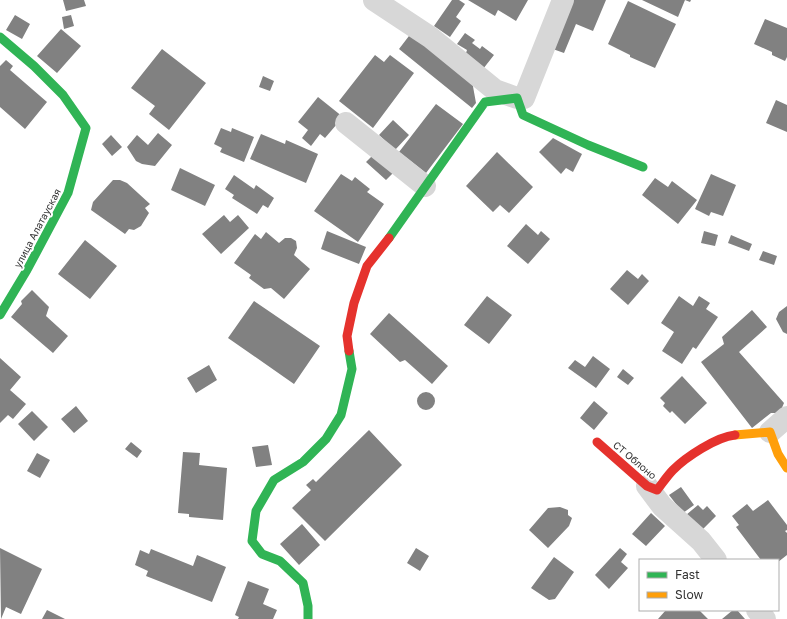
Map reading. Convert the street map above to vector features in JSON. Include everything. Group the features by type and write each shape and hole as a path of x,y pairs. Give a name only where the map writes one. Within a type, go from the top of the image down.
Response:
{"street":[{"path":"374,0 430,37 496,90 517,98 523,115 588,145 643,167"},
{"path":"308,619 308,606 302,584 280,561 262,554 252,541 256,511 274,480 303,462 326,439 340,415 352,370 347,336 354,303 367,266 392,234 485,102 524,98 563,0"},
{"name":"улица Алатауская","path":"0,38 34,66 63,95 86,128 68,193 27,270 3,305"},
{"path":"346,123 425,186"},
{"path":"787,417 770,432 778,454 787,468"},
{"name":"СТ Облоно","path":"673,470 705,447 728,436 770,432"},
{"name":"СТ Облоно","path":"597,442 657,495"},
{"path":"673,470 657,495 701,540 715,559"},
{"path":"758,611 765,619"}],"building":[{"path":"63,0 84,0 86,6 66,11"},
{"path":"452,0 459,0 465,4 456,17 461,21 450,37 434,26"},
{"path":"468,0 528,0 516,21 498,10 495,16"},
{"path":"569,0 606,0 593,31 576,24 564,53 550,48"},
{"path":"642,0 685,0 678,17"},
{"path":"628,1 676,24 655,68 630,57 630,55 608,44"},
{"path":"15,15 30,24 22,39 6,30"},
{"path":"71,15 74,26 64,29 62,17"},
{"path":"765,19 787,28 787,57 785,61 772,55 772,52 754,44"},
{"path":"61,29 81,46 57,73 37,56"},
{"path":"412,32 472,81 476,103 472,108 399,49"},
{"path":"465,33 475,40 472,43 480,49 482,46 494,55 483,69 465,56 467,50 457,44"},
{"path":"162,49 206,83 169,130 149,114 155,106 131,88"},
{"path":"375,55 384,62 390,55 414,73 373,128 339,101"},
{"path":"6,60 13,66 10,70 47,102 25,129 0,107 0,66"},
{"path":"263,76 274,81 270,91 259,87"},
{"path":"318,97 343,117 325,138 320,134 311,146 302,138 308,130 298,122"},
{"path":"776,100 787,105 787,132 766,123"},
{"path":"436,104 463,124 426,173 399,152"},
{"path":"393,120 409,135 395,150 379,135"},
{"path":"221,128 231,132 232,128 254,137 244,162 220,152 222,148 214,144"},
{"path":"158,133 172,145 155,166 142,164 136,161 127,147 137,135 148,145"},
{"path":"261,134 285,144 286,140 318,154 306,183 250,159"},
{"path":"111,135 122,147 112,156 102,144"},
{"path":"553,138 582,154 573,172 566,168 561,174 539,152"},
{"path":"497,152 533,187 509,213 500,205 493,212 466,186"},
{"path":"375,153 395,171 386,180 366,162"},
{"path":"180,168 215,185 205,206 171,190"},
{"path":"341,174 352,181 355,177 370,189 367,192 384,204 358,242 314,211"},
{"path":"711,174 736,185 723,216 711,212 709,216 695,209"},
{"path":"234,175 254,189 256,185 274,198 268,208 263,205 257,214 232,198 234,195 225,189"},
{"path":"655,178 668,187 672,181 697,200 678,224 642,195"},
{"path":"113,180 120,180 127,183 150,204 145,208 149,213 141,226 134,230 129,229 125,234 91,210 93,202"},
{"path":"224,215 230,222 238,215 249,228 221,254 202,234"},
{"path":"526,224 538,235 541,231 550,239 528,264 507,246"},
{"path":"327,231 366,247 359,264 321,249"},
{"path":"704,231 718,235 715,246 701,243"},
{"path":"266,232 279,243 285,238 291,238 296,241 297,248 294,255 310,269 284,299 271,288 264,289 249,278 251,275 234,263 255,234 261,239"},
{"path":"731,235 752,244 749,251 728,243"},
{"path":"85,240 117,266 90,299 58,274"},
{"path":"763,251 777,256 774,265 759,260"},
{"path":"627,270 638,279 642,274 649,281 628,305 610,289"},
{"path":"32,290 49,307 46,316 68,336 53,353 11,317 22,304 21,301"},
{"path":"487,296 512,315 489,344 464,325"},
{"path":"679,296 693,306 699,296 710,303 706,309 718,317 696,349 693,347 682,364 662,351 674,332 661,323"},
{"path":"254,301 320,346 294,384 228,338"},
{"path":"787,306 787,334 783,332 776,319 779,312"},
{"path":"752,310 767,327 739,352 784,403 781,410 776,413 771,413 752,428 701,362 724,344 722,337"},
{"path":"389,313 448,366 432,384 405,360 400,362 370,334"},
{"path":"593,356 610,369 596,388 568,368 575,360 585,367"},
{"path":"0,358 21,377 10,390 26,404 13,419 8,415 0,423"},
{"path":"209,365 217,380 196,393 187,378"},
{"path":"623,369 634,378 628,385 617,377"},
{"path":"682,376 707,403 685,424 672,411 670,413 663,406 665,403 660,398"},
{"path":"426,392 432,395 435,401 432,407 426,410 420,407 417,401 420,395"},
{"path":"594,401 608,413 594,430 580,418"},
{"path":"76,406 88,421 74,433 61,419"},
{"path":"32,411 48,427 34,441 18,424"},
{"path":"369,430 402,465 325,541 292,508 311,490 306,485 313,479 316,482"},
{"path":"131,442 142,451 137,458 125,449"},
{"path":"268,445 272,465 256,467 252,447"},
{"path":"183,452 200,453 199,465 227,468 223,520 189,517 189,514 178,513"},
{"path":"37,453 50,460 40,478 27,471"},
{"path":"681,487 694,505 683,513 669,495"},
{"path":"768,500 787,525 787,530 785,531 787,533 787,555 779,561 779,559 760,559 736,527 739,525 732,516 747,504 753,511"},
{"path":"698,505 703,510 707,506 716,516 701,531 686,515"},
{"path":"560,507 568,510 568,515 572,518 569,526 548,548 529,530 548,508"},
{"path":"651,513 665,526 646,546 632,534"},
{"path":"302,524 320,545 299,565 280,544"},
{"path":"0,548 42,569 21,614 6,607 1,619"},
{"path":"416,548 429,556 420,571 407,563"},
{"path":"620,548 627,554 621,562 628,568 609,589 595,575"},
{"path":"151,549 193,566 197,555 226,567 212,602 146,576 148,571 135,565 140,550 149,554"},
{"path":"554,557 574,572 555,599 549,600 531,588"},
{"path":"248,581 269,589 263,604 277,610 273,619 238,619 239,617 235,615"},
{"path":"47,610 65,619 42,619"},
{"path":"665,611 700,611 708,619 658,619"},
{"path":"732,611 738,611 745,619 722,619"}],"traffic: fast":[{"path":"0,37 34,66 63,95 86,128 68,193 27,270 0,315"},
{"path":"389,238 485,102 517,98 523,115 588,145 643,167"},
{"path":"308,619 308,606 303,583 280,561 262,554 252,541 256,511 274,480 303,462 326,439 341,415 352,369 349,351"}],"traffic: slow":[{"path":"735,435 770,432 778,454 787,468"}],"traffic: jam":[{"path":"349,351 347,336 354,303 367,266 389,238"},
{"path":"597,442 647,486 657,490 673,470 693,454 719,439 735,435"}]}
